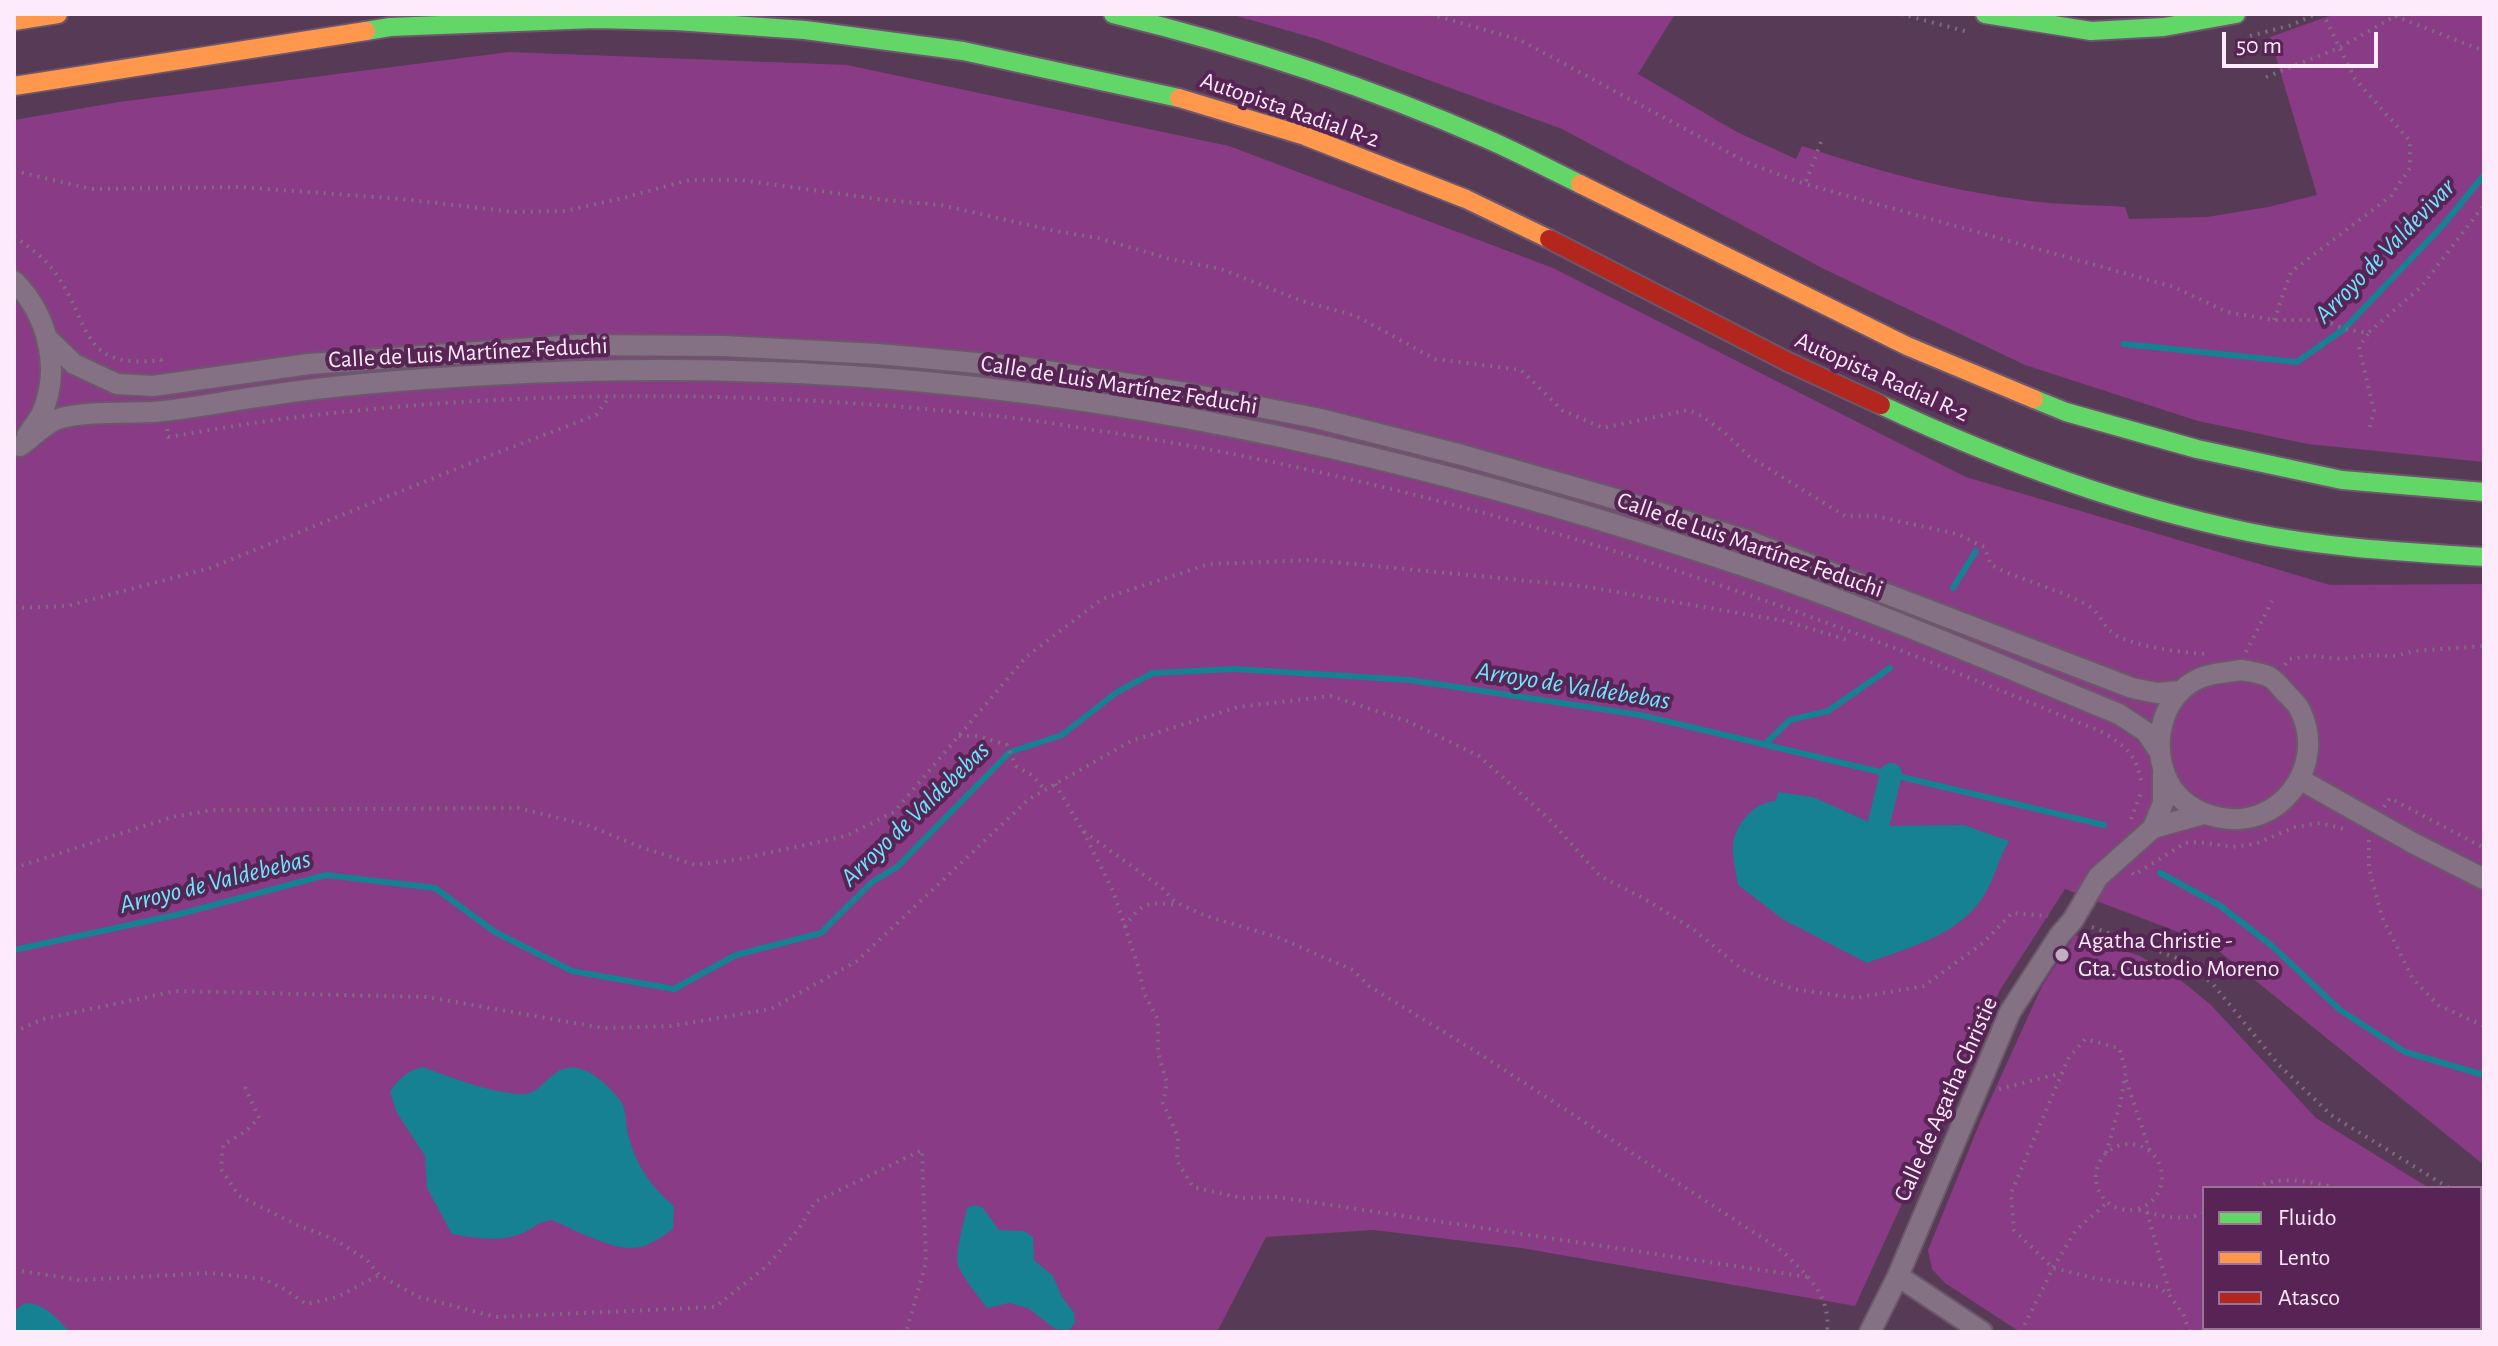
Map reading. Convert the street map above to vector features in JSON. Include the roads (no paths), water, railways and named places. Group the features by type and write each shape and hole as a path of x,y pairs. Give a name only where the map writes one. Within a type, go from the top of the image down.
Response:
{"main road":[{"path":"14,21 58,14"},
{"name":"Autopista Radial R-2","path":"1113,14 1333,78 1488,139 1907,346 2066,412 2197,449 2342,480 2484,492"},
{"path":"1985,14 2091,31 2164,27 2236,14"},
{"name":"Autopista Radial R-2","path":"14,86 390,27 496,21 676,21 805,30 977,54 1166,94 1305,136 1466,199 1596,262 1788,362 1930,428 2069,482 2249,532 2379,550 2484,557"}],"street":[{"path":"14,281 36,309 48,339 51,377 41,414 17,448"},
{"name":"Calle de Luis Martínez Feduchi","path":"48,339 74,364 117,384 153,386 309,364 576,345 723,346 878,354 1021,367 1186,393 1316,418 1595,493 1746,540 2132,688 2157,693 2181,691"},
{"name":"Calle de Luis Martínez Feduchi","path":"17,448 57,419 155,412 312,389 533,372 722,371 876,379 1018,392 1311,443 1456,478 1723,559 1863,610 2119,714 2146,732 2159,751"},
{"path":"2153,828 2163,803 2160,731 2166,711 2181,691 2200,677 2242,670 2270,677 2300,708 2309,740 2301,780 2292,793 2265,814 2231,820 2203,814 2182,800 2163,772"},
{"path":"2301,780 2484,879"},
{"name":"Calle de Agatha Christie","path":"1870,1332 1898,1276 2010,1012 2073,920 2098,877 2153,828 2203,814"},
{"path":"1898,1276 1982,1332"}],"water":[{"path":"1778,792 1813,797 1878,826 1964,825 2009,841 1986,892 1963,919 1934,938 1867,963 1784,920 1738,885 1733,850 1738,829 1754,809 1776,801"},
{"path":"422,1067 485,1088 523,1094 536,1090 562,1069 581,1069 590,1073 620,1100 635,1156 658,1191 674,1206 673,1229 638,1248 603,1242 552,1220 506,1238 452,1234 427,1188 425,1156 397,1113 390,1092 403,1076"},
{"path":"975,1205 983,1208 999,1230 1024,1231 1033,1237 1034,1260 1053,1276 1062,1297 1074,1313 1075,1323 1069,1330 1055,1329 1028,1308 1009,1303 987,1308 960,1269 957,1259 967,1208"},
{"path":"25,1303 45,1309 70,1332 14,1332 14,1311"}],"waterway":[{"name":"Arroyo de Valdevivar","path":"2124,344 2297,362 2344,329 2444,224 2484,175"},
{"name":"Arroyo de Valdevivar","path":"1953,588 1976,551"},
{"name":"Arroyo de Valdevivar","path":"1765,744 1790,720 1828,711 1890,668"},
{"name":"Arroyo de Valdebebas","path":"14,950 180,914 326,875 435,888 495,932 572,971 674,989 736,955 821,933 872,882 897,867 1010,752 1062,735 1117,692 1153,673 1235,669 1410,680 1640,715 2104,825"},
{"path":"1878,826 1891,774"},
{"name":"Arroyo de Valdebebas","path":"2160,873 2219,905 2271,945 2340,1010 2405,1052 2484,1075"}],"place":[{"name":"Agatha Christie - Gta. Custodio Moreno","path":"2062,955"}]}
